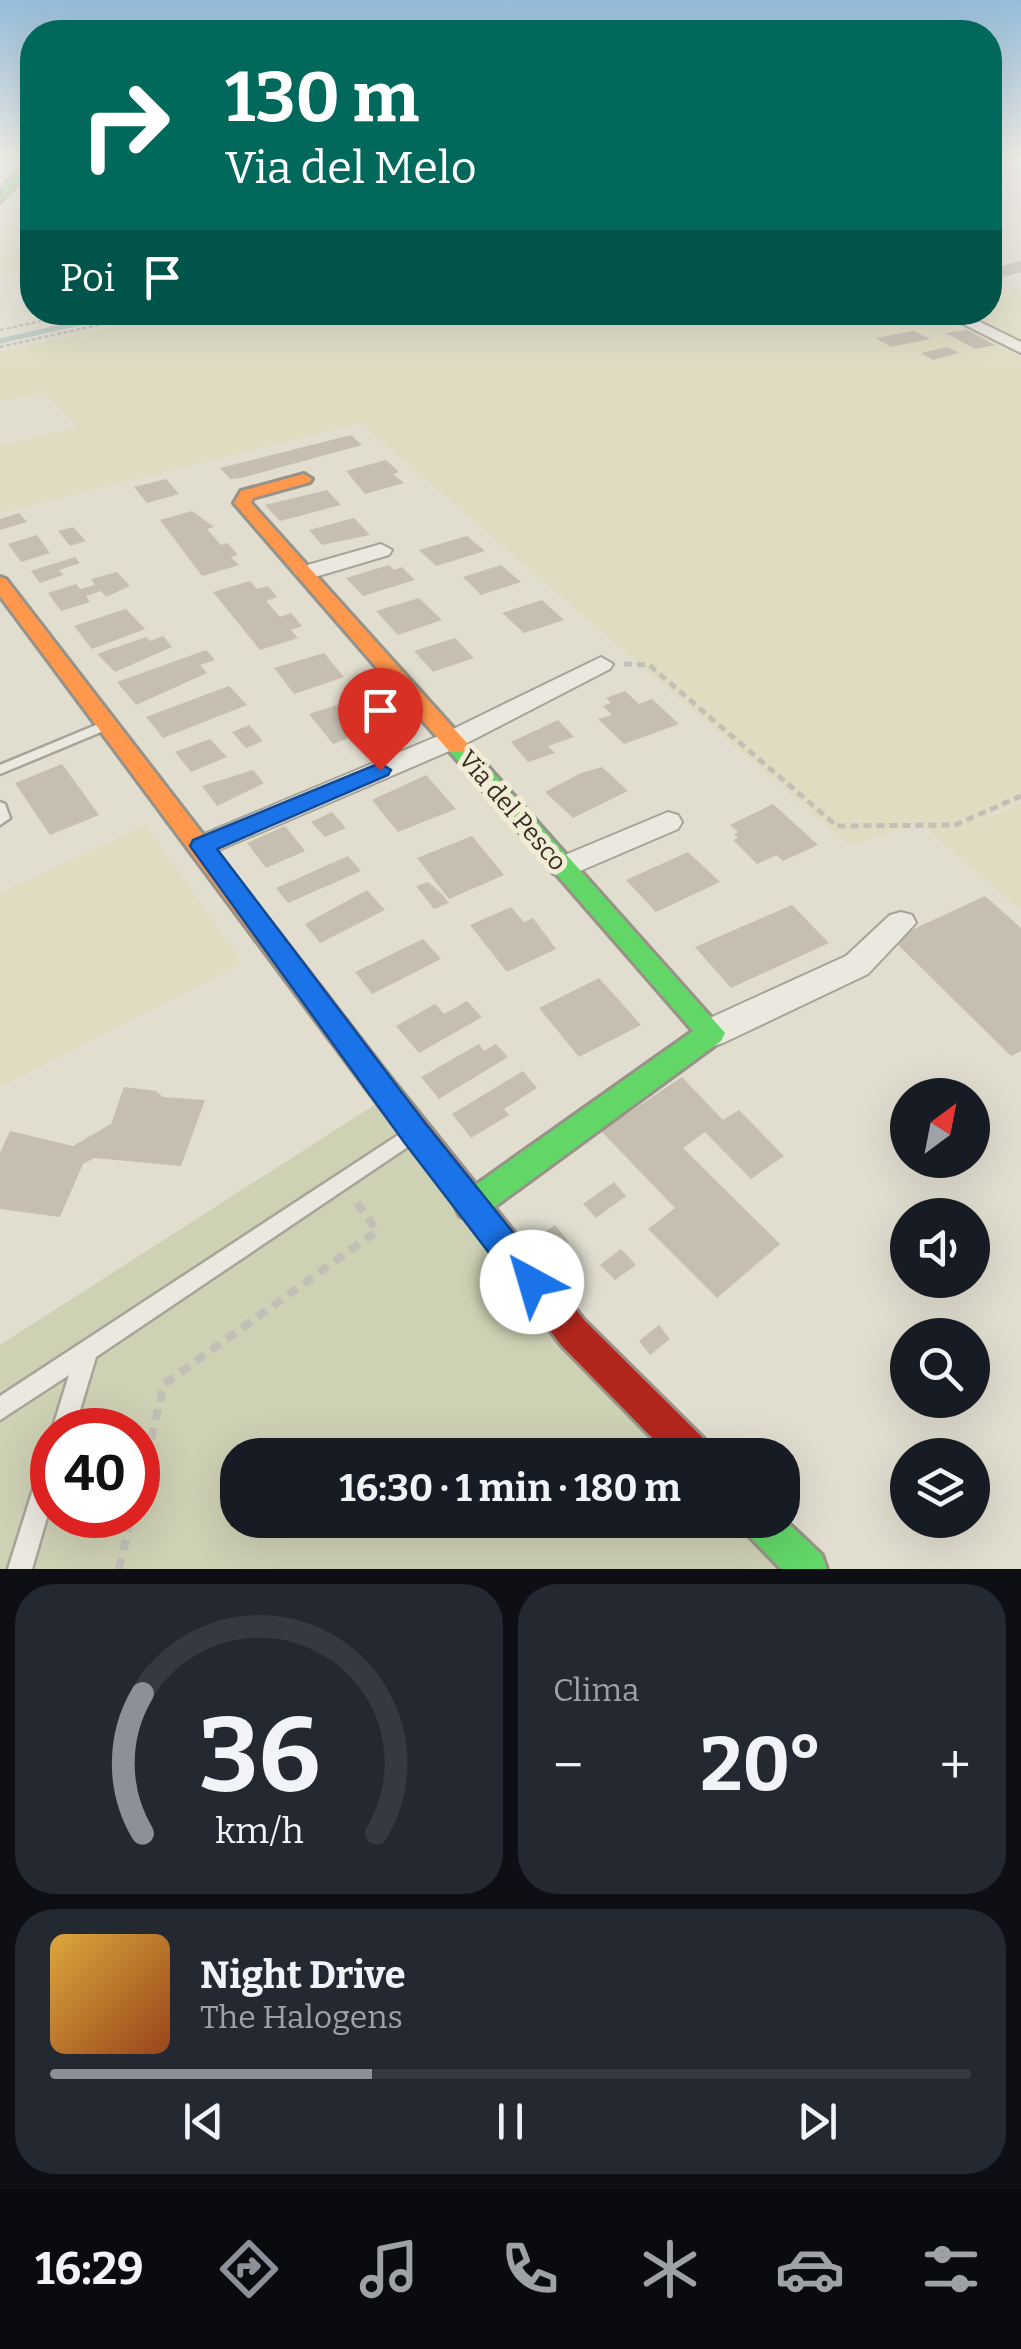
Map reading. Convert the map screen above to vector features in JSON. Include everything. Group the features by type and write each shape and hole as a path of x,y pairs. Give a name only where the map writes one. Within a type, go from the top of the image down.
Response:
{"street":[{"path":"973,325 1021,348"},
{"name":"Via del Pesco","path":"304,479 247,495 242,503 711,1033"},
{"path":"305,572 381,550"},
{"path":"0,583 470,1206 573,1333 677,1438"},
{"path":"202,846 452,740 601,664"},
{"path":"564,867 668,822"},
{"path":"470,1206 711,1033 857,964 901,923"},
{"path":"778,1538 808,1569"}],"lane":[{"path":"0,770 108,724"},
{"path":"0,807 4,818 0,820"},
{"path":"0,1409 414,1132"},
{"path":"70,1408 88,1348"},
{"path":"20,1569 30,1536"}],"path":[{"path":"0,347 98,325"},
{"path":"601,664 649,665 837,826 955,825 1021,796"},
{"path":"158,1408 164,1384 377,1230 340,1181"},
{"path":"119,1569 126,1538"}],"shaded area":[{"path":"0,231 20,231 20,272 0,275"},
{"path":"1021,287 1021,799 968,826 1021,804 1021,910 919,822 850,846 361,423 0,513 0,446 79,426 44,392 0,402 0,352 116,325 1002,325 1002,293"},
{"path":"146,825 242,963 0,1087 0,893"}],"green space":[{"path":"379,1102 679,1438 220,1438 220,1538 777,1538 808,1569 0,1569 0,1345"}],"building":[{"path":"1021,261 1021,272 1002,278 1002,266"},
{"path":"967,330 995,345 975,349 946,333"},
{"path":"914,331 930,339 891,347 876,338"},
{"path":"947,347 959,353 933,360 921,353"},
{"path":"351,435 362,445 241,478 230,479 220,468"},
{"path":"386,460 399,472 393,474 404,483 365,494 346,471"},
{"path":"166,479 179,494 147,503 134,487"},
{"path":"327,490 341,505 280,521 265,505"},
{"path":"192,511 214,527 207,529 221,545 227,543 232,548 238,555 231,557 239,565 202,576 160,520"},
{"path":"19,513 27,522 0,530 0,519"},
{"path":"354,518 370,535 322,545 309,530"},
{"path":"73,527 86,541 70,546 58,531"},
{"path":"37,535 50,553 21,562 8,544"},
{"path":"467,536 485,551 436,566 419,550"},
{"path":"75,557 80,563 59,570 63,575 40,583 31,571"},
{"path":"389,565 394,570 402,567 415,580 363,596 346,578"},
{"path":"501,565 521,582 481,595 463,577"},
{"path":"117,572 130,586 106,597 101,591 86,596 90,602 61,611 48,593 76,584 80,589 95,585 91,579"},
{"path":"250,581 257,589 268,586 277,597 266,601 280,617 291,613 302,626 291,630 298,638 260,650 213,592"},
{"path":"419,598 442,620 398,635 376,611"},
{"path":"542,600 564,620 524,633 502,613"},
{"path":"126,609 145,629 92,649 74,626"},
{"path":"163,636 172,647 115,672 97,654 146,637 150,641"},
{"path":"455,638 474,658 433,672 414,651"},
{"path":"206,650 215,660 200,665 207,673 136,705 117,682"},
{"path":"324,653 344,677 294,694 274,668"},
{"path":"229,686 247,705 163,738 146,717"},
{"path":"625,691 639,704 652,699 679,724 624,744 598,719 612,715 603,706 611,703 606,698"},
{"path":"352,700 375,728 333,744 309,714"},
{"path":"558,720 574,737 548,746 555,753 528,762 511,742"},
{"path":"249,725 263,741 246,748 232,732"},
{"path":"210,739 227,757 191,772 175,752"},
{"path":"62,764 99,815 50,835 15,783"},
{"path":"602,767 628,791 573,818 545,792 581,773"},
{"path":"253,770 264,783 217,806 202,786"},
{"path":"426,775 456,809 398,832 372,800"},
{"path":"773,804 818,845 783,861 777,855 757,864 733,840 738,838 734,834 738,832 730,825"},
{"path":"332,812 346,828 325,837 311,822"},
{"path":"285,826 305,851 266,868 247,843"},
{"path":"472,836 504,875 449,899 417,858"},
{"path":"688,852 720,882 656,912 626,880"},
{"path":"348,856 361,871 288,903 276,888"},
{"path":"428,882 449,903 434,909 416,886"},
{"path":"367,890 385,910 320,943 305,924"},
{"path":"985,896 1021,928 1021,1051 1011,1056 892,939"},
{"path":"792,905 829,943 731,988 695,947"},
{"path":"511,907 524,922 533,918 556,949 507,972 470,925"},
{"path":"423,939 441,959 372,994 355,972"},
{"path":"599,978 641,1025 579,1057 539,1008"},
{"path":"467,1001 482,1017 419,1053 396,1026 435,1004 444,1014"},
{"path":"479,1044 484,1051 496,1044 508,1057 439,1099 421,1077"},
{"path":"523,1071 537,1088 504,1109 509,1115 471,1138 452,1114"},
{"path":"682,1077 723,1120 739,1110 784,1156 751,1179 705,1132 683,1148 780,1244 717,1298 648,1229 675,1208 601,1131"},
{"path":"124,1087 156,1091 163,1097 205,1100 181,1166 94,1158 83,1164 60,1217 0,1209 0,1153 10,1131 73,1146 111,1124"},
{"path":"614,1182 626,1196 596,1218 583,1204"},
{"path":"555,1225 569,1242 547,1257 533,1240"},
{"path":"621,1249 636,1265 615,1280 600,1265"},
{"path":"659,1325 670,1339 650,1355 639,1341"}],"waterway":[{"path":"0,341 70,325"}],"traffic: fast":[{"path":"458,747 711,1033 471,1206"},
{"path":"777,1538 808,1569"}],"traffic: slow":[{"path":"304,479 247,495 242,503 458,747"},
{"path":"0,583 376,1080"}],"traffic: jam":[{"path":"376,1080 573,1333 677,1438"}],"route":[{"path":"380,770 202,846 470,1206 532,1282"}]}
